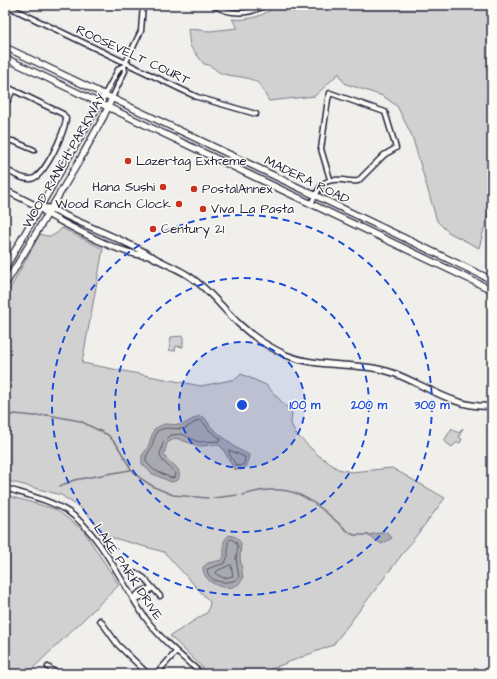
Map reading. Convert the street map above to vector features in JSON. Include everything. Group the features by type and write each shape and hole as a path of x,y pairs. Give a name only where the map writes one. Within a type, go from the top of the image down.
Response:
{"main road":[{"name":"MADERA ROAD","path":"5,47 492,280"},
{"name":"MADERA ROAD","path":"5,58 492,290"},
{"name":"WOOD RANCH PARKWAY","path":"5,268 105,94"},
{"name":"WOOD RANCH PARKWAY","path":"5,286 78,163 112,98"}],"street":[{"name":"ROOSEVELT COURT","path":"5,5 125,64 202,98 256,114"},
{"name":"WOOD RANCH PARKWAY","path":"105,94 119,68 125,64 141,31 143,5"},
{"path":"213,5 225,11 239,13 254,10 265,5"},
{"name":"WOOD RANCH PARKWAY","path":"112,98 126,71 125,64"},
{"path":"5,86 63,114 66,118 66,122 48,162 40,175 30,180 5,169"},
{"path":"5,106 12,90"},
{"path":"311,204 323,183 330,180 358,181 384,155 396,148 385,112 330,94 321,149 330,180"},
{"path":"5,147 10,141 13,141 34,150"},
{"path":"5,190 39,207 47,214 112,246 145,256 152,256"},
{"path":"39,207 50,208 99,232 145,251 179,269 215,297 248,332 286,355 318,363 380,370 405,378 454,401 476,406 492,406"},
{"name":"LAKE PARK DRIVE","path":"5,488 50,502 77,518 99,544 133,599 155,630 176,652 202,674"},
{"path":"136,573 160,596"},
{"path":"133,599 140,599 152,588"},
{"path":"100,620 118,644 148,674"},
{"path":"156,674 176,652"},
{"path":"48,667 57,674"},
{"path":"360,674 370,674"}],"shaded area":[{"path":"277,5 492,5 492,199 479,248 448,232 437,221 412,136 397,106 383,96 346,84 342,80 339,73 315,96 269,101 257,82 248,78 223,74 204,64 190,46 188,29 210,31 238,28 232,19 256,17 262,15"},
{"path":"62,228 103,249 82,363 201,386 236,379 241,374 266,385 292,413 291,423 295,433 318,455 338,469 351,472 392,468 445,498 333,645 258,674 209,674 170,636 208,612 210,602 164,552 106,536 85,511 61,495 5,480 5,298 40,234 52,236"},
{"path":"183,336 183,347 176,346 175,351 169,350 171,337"},
{"path":"452,428 459,433 463,428 459,437 462,439 460,443 456,443 452,447 444,441"},
{"path":"5,495 55,509 83,530 119,585 27,674 5,674"}],"water":[{"path":"199,416 205,418 211,427 236,448 249,455 247,466 241,470 234,469 223,449 219,445 198,446 176,438 167,443 164,455 179,471 178,480 171,482 151,473 142,464 142,456 148,447 154,429 164,424 182,425"},
{"path":"387,532 392,538 382,544 367,535"},
{"path":"229,535 236,537 241,543 240,558 243,578 234,587 213,584 204,574 203,567 208,563 222,560 224,556 224,541"}],"waterway":[{"path":"5,419 14,414 35,416 48,415 80,421 108,435 117,445 131,469 140,478 154,487 173,495 208,498"},
{"path":"60,486 74,480 130,470"},
{"path":"243,495 261,491 277,490 290,492 302,496 325,511 350,533 354,535 368,535"},
{"path":"213,498 238,495"}],"place":[{"name":"Lazertag Extreme","path":"128,161"},
{"name":"Hana Sushi","path":"163,187"},
{"name":"PostalAnnex","path":"194,189"},
{"name":"Wood Ranch Clock","path":"179,204"},
{"name":"Viva La Pasta","path":"203,209"},
{"name":"Century 21","path":"153,229"}]}
